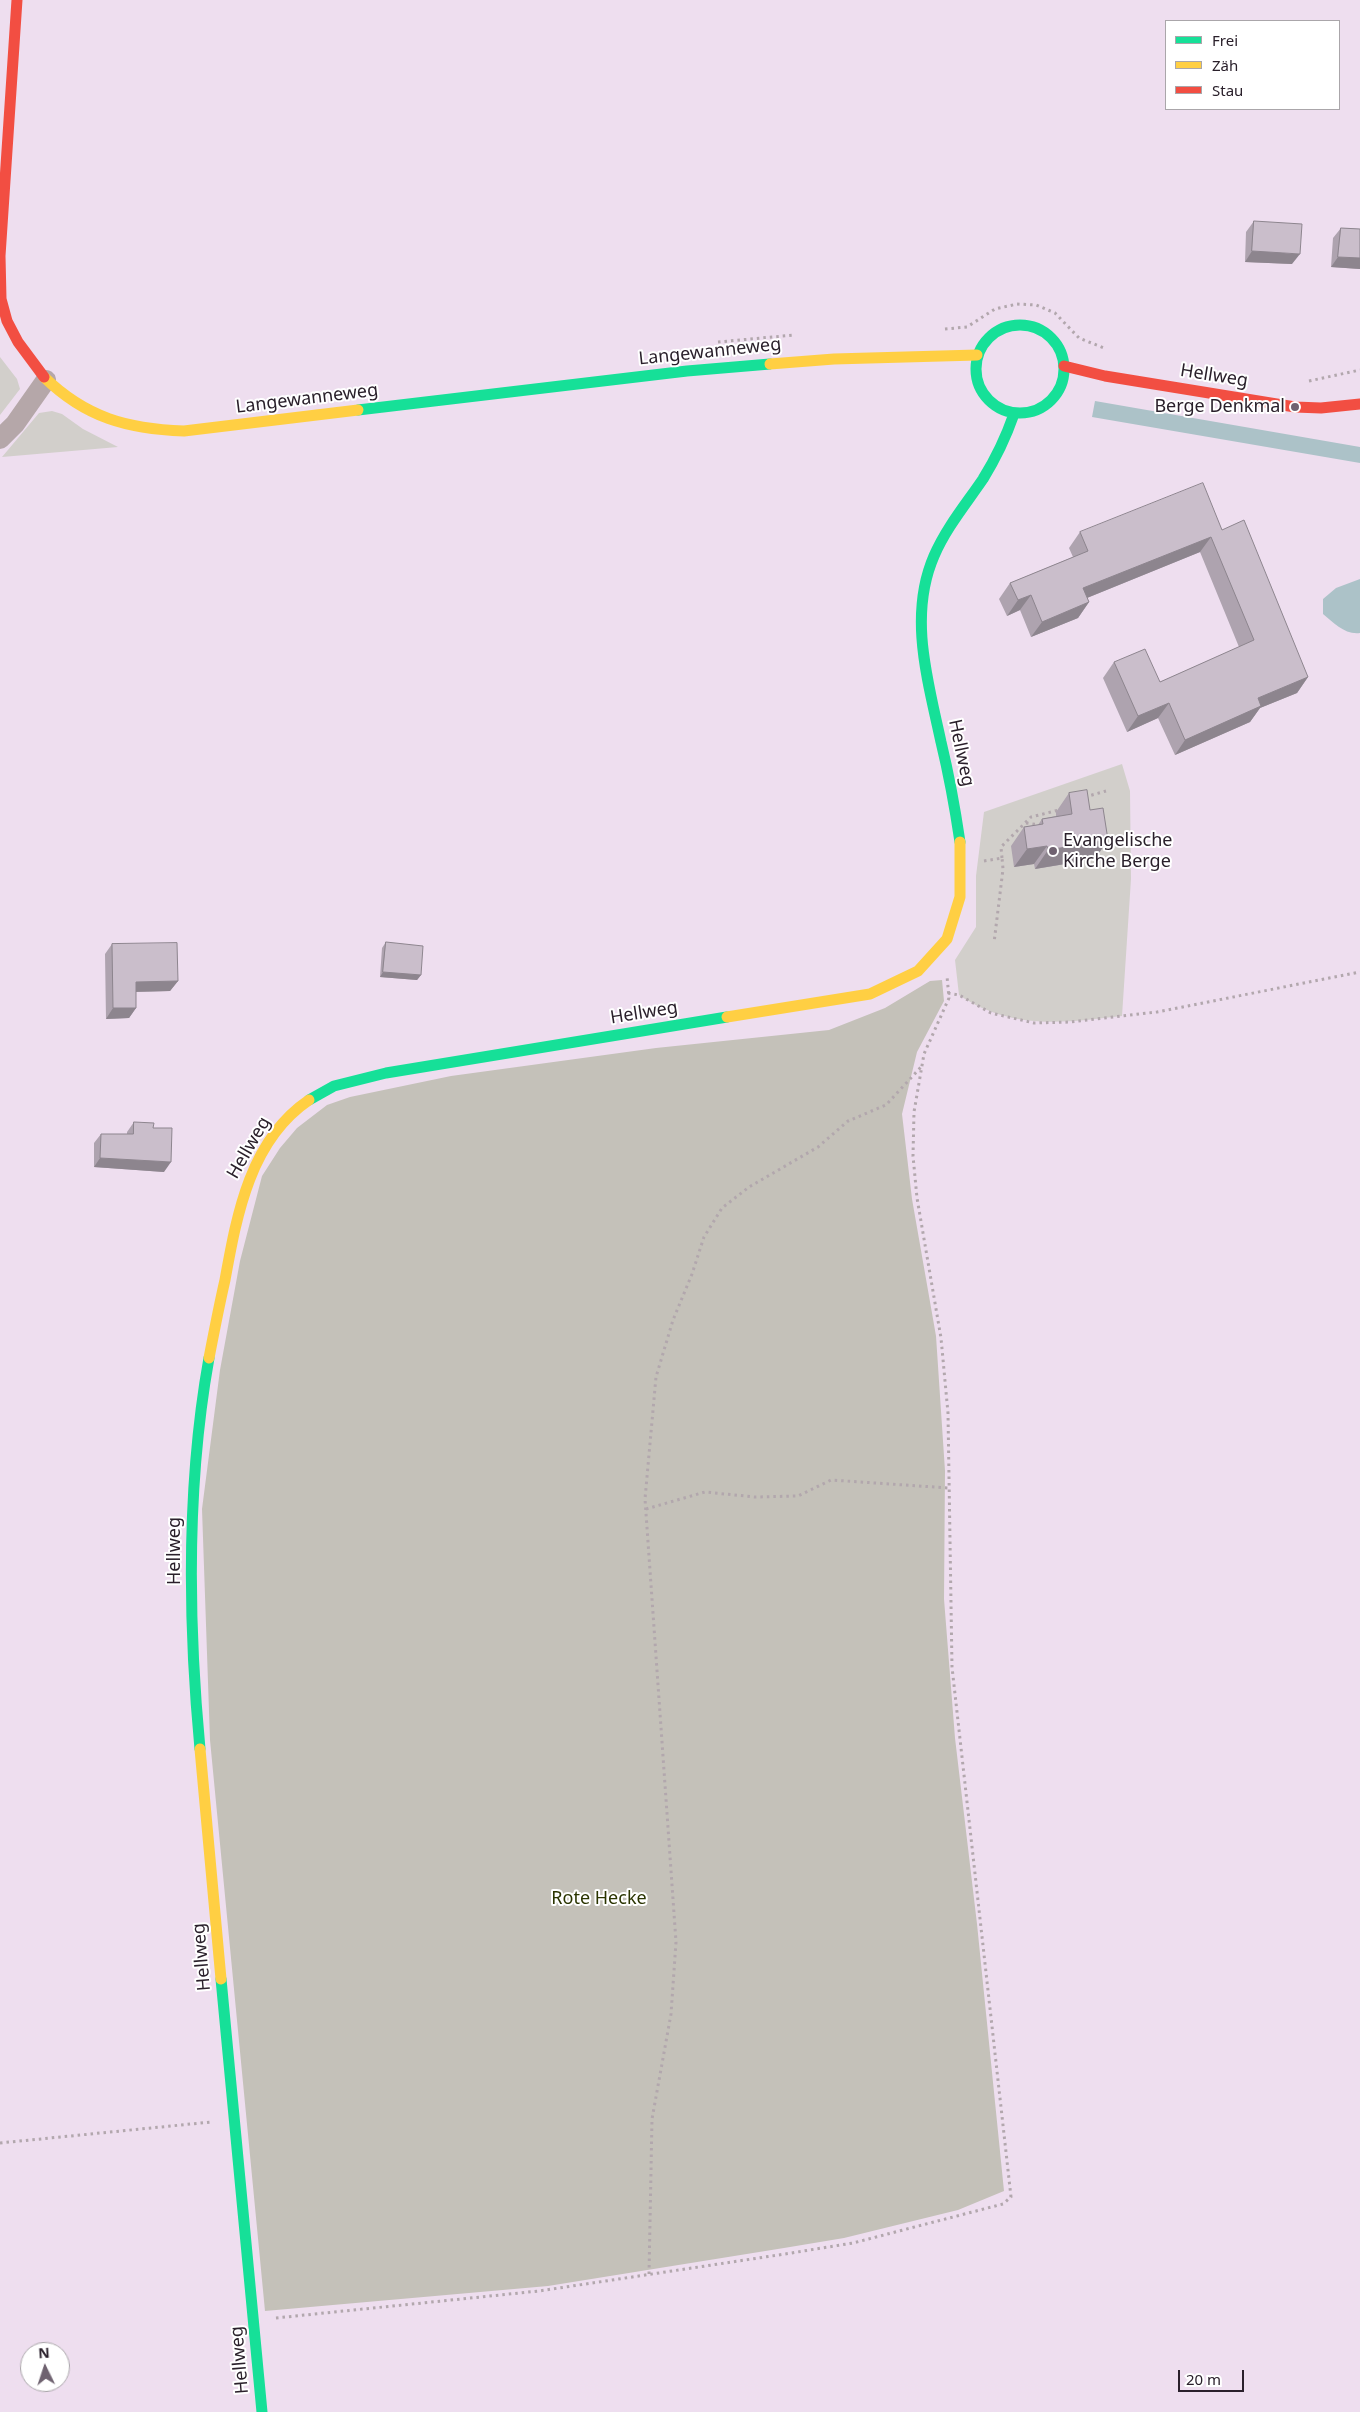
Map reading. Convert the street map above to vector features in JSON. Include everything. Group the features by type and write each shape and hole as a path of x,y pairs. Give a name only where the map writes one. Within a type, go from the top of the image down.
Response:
{"street":[{"name":"Langewanneweg","path":"17,0 0,256 1,298 14,334 46,380 70,400 96,415 120,424 154,431 184,431 687,370 834,359 978,355"},
{"path":"1025,325 1037,328 1052,339 1061,354 1064,366 1063,379 1058,392 1049,402 1038,409 1014,414 997,407 986,397 976,377 975,369 978,355 991,335 1007,327 1025,325"},
{"name":"Hellweg","path":"1064,366 1105,376 1295,407 1321,408 1360,404"},
{"path":"0,439 15,424 46,380"},
{"name":"Hellweg","path":"262,2412 199,1740 193,1639 192,1509 198,1427 207,1367 244,1190 267,1145 282,1123 297,1108 317,1094 344,1082 501,1053 870,994 918,971 936,954 947,939 956,918 961,890 961,863 953,799 922,649 921,599 932,557 1005,440 1014,414"}],"path":[{"path":"939,330 967,327 996,309 1017,304 1036,305 1055,313 1079,338 1106,349"},
{"path":"1303,383 1360,370"},
{"path":"1082,801 1086,797 1106,791"},
{"path":"994,943 1003,869 1001,847 1031,818 1069,808"},
{"path":"1026,823 1048,827"},
{"path":"1104,842 1106,852"},
{"path":"961,863 1002,858"},
{"path":"254,2319 539,2291 853,2243 1003,2204 1011,2197 953,1675 948,1413 941,1338 917,1198 912,1156 914,1112 924,1054 949,998 943,961 936,954"},
{"path":"948,992 959,995 991,1013 1034,1023 1070,1022 1157,1012 1360,972"},
{"path":"649,2274 652,2119 671,2014 676,1942 652,1622 645,1499 647,1458 656,1377 673,1320 692,1274 704,1237 722,1208 749,1187 818,1147 848,1121 886,1105 922,1066"},
{"path":"646,1509 705,1492 755,1497 798,1496 831,1480 949,1488"},
{"path":"0,2143 236,2119"}],"shaded area":[{"path":"0,357 17,379 20,389 0,415"},
{"path":"1095,401 1360,447 1360,463 1092,417"},
{"path":"52,411 62,414 83,429 118,447 2,457 39,413"},
{"path":"1360,579 1360,633 1355,633 1340,628 1323,614 1323,599 1336,588"},
{"path":"1122,764 1130,791 1131,879 1122,1016 1058,1022 1018,1019 978,1006 959,995 955,960 976,927 976,876 984,812"}],"green space":[{"name":"Rote Hecke","path":"942,980 944,1001 917,1052 902,1114 912,1199 936,1336 945,1471 944,1599 955,1738 977,1924 1004,2191 958,2210 844,2238 784,2248 548,2286 265,2311 210,1740 202,1509 220,1370 240,1261 262,1176 280,1148 297,1128 327,1105 350,1097 451,1076 656,1048 829,1030 885,1008 930,981"}],"building":[{"path":"1254,221 1302,224 1300,254 1252,251"},
{"path":"1341,228 1360,229 1360,258 1338,257"},
{"path":"1203,483 1222,530 1244,520 1308,677 1258,698 1261,706 1185,740 1169,703 1138,716 1114,662 1145,649 1160,682 1254,640 1211,537 1083,588 1089,602 1042,622 1031,595 1018,600 1010,583 1088,551 1080,532"},
{"path":"1087,790 1090,810 1103,808 1108,840 1048,850 1047,846 1027,849 1024,827 1043,824 1042,819 1072,814 1069,793"},
{"path":"386,942 423,946 421,975 383,972"},
{"path":"177,943 178,981 136,982 136,1008 113,1008 112,944"},
{"path":"134,1122 154,1123 153,1128 172,1128 171,1162 100,1158 101,1134 133,1134"}],"traffic: fast":[{"path":"1020,325 1037,328 1051,338 1061,352 1064,369 1061,386 1051,400 1037,410 1020,413 1003,410 989,400 979,386 976,369 979,352 989,338 1003,328 1020,325"},
{"path":"358,410 687,371 770,364"},
{"path":"960,842 954,804 926,672 921,625 922,602 926,579 934,556 950,526 988,471 1008,431 1014,414"},
{"path":"309,1100 334,1086 386,1073 727,1017"},
{"path":"200,1749 193,1652 191,1554 196,1455 209,1358"},
{"path":"221,1979 262,2412"}],"traffic: slow":[{"path":"770,364 834,359 977,355"},
{"path":"44,377 60,391 92,412 126,424 164,430 184,431 358,410"},
{"path":"727,1017 870,994 918,971 947,939 960,897 960,842"},
{"path":"209,1358 235,1230 249,1180 273,1136 289,1117 309,1100"},
{"path":"200,1749 221,1979"}],"traffic: jam":[{"path":"17,0 0,256 1,299 7,321 18,342 44,377"},
{"path":"1064,366 1105,376 1295,407 1321,408 1360,404"}],"place":[{"name":"Berge Denkmal","path":"1295,407"},
{"name":"Evangelische Kirche Berge","path":"1053,851"}]}
